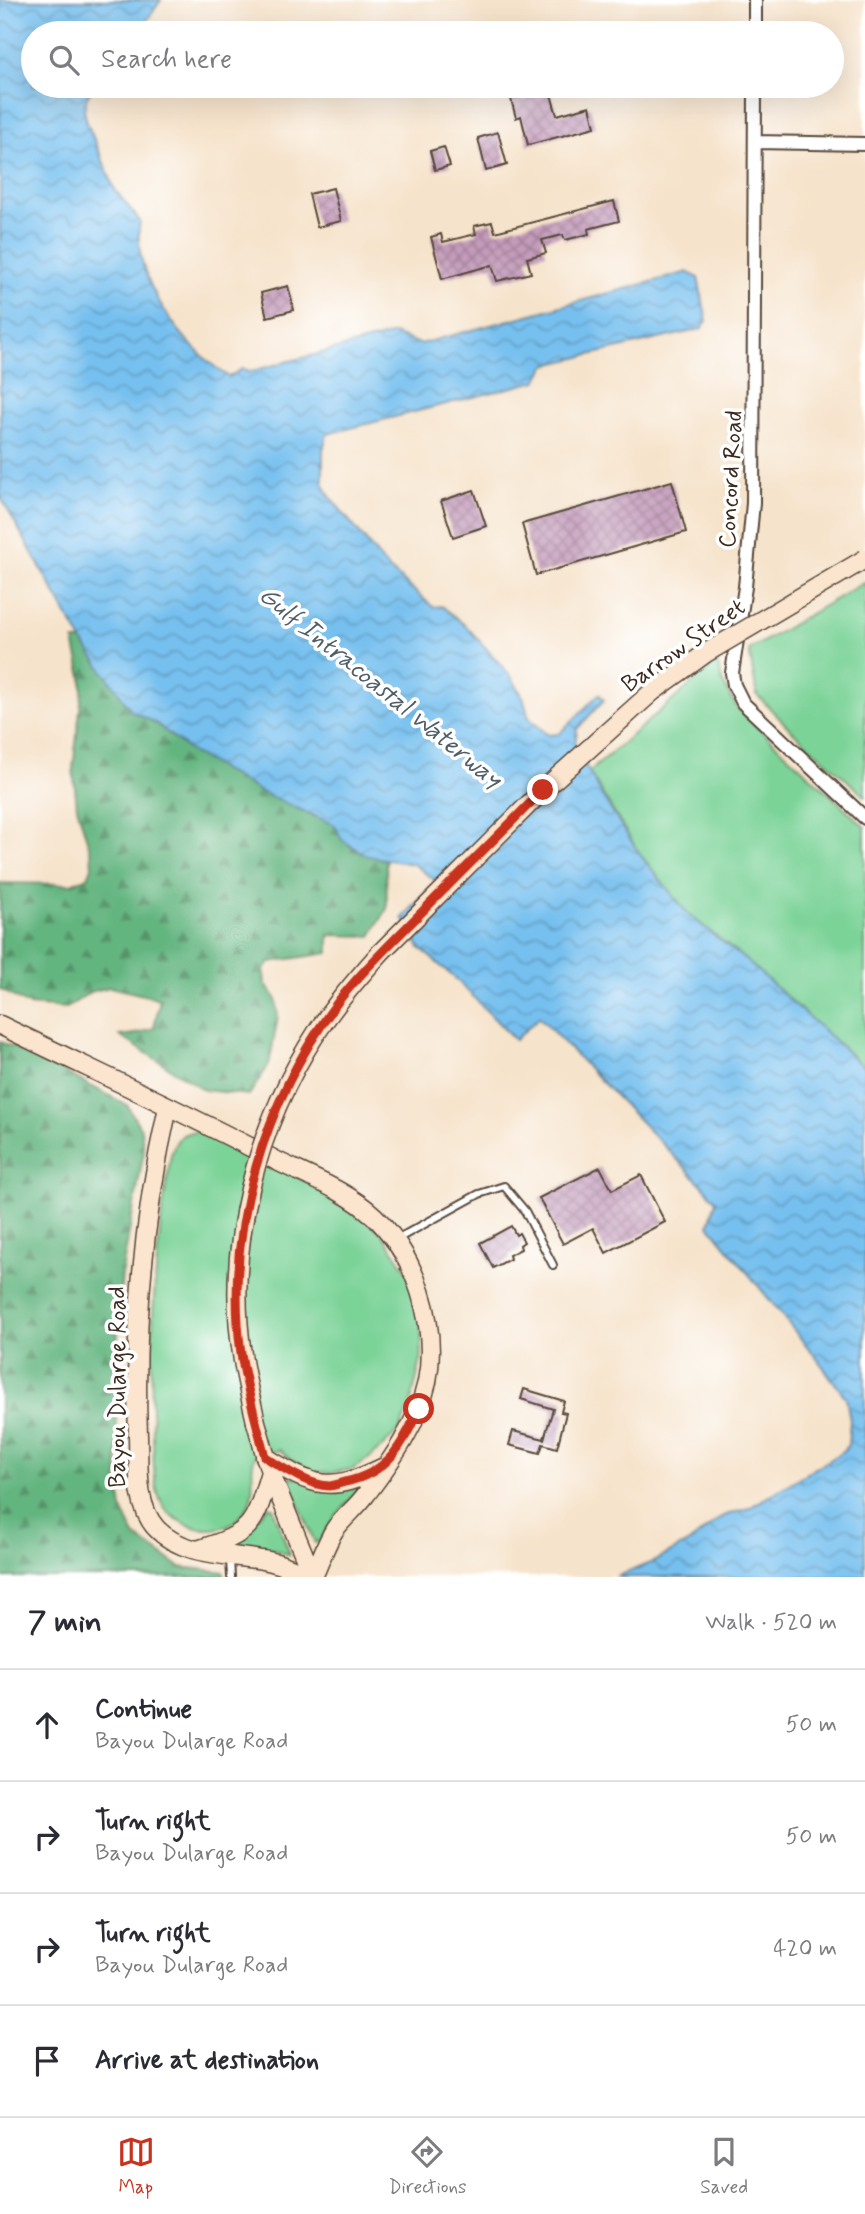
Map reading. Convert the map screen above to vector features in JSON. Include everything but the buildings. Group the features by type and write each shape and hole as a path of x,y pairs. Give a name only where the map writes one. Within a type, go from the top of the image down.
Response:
{"main road":[{"name":"Barrow Street","path":"267,1464 242,1353 238,1308 242,1240 258,1159 287,1084 317,1032 341,998 380,953 543,790 652,692 706,653 865,559"},
{"path":"0,1025 244,1143 358,1203 375,1217 395,1240 418,1286 427,1318 430,1353 427,1381 407,1436 366,1494 334,1531 312,1577"},
{"name":"Bayou Dularge Road","path":"168,1107 155,1164 142,1254 137,1348 139,1478 143,1504 156,1528 170,1539 197,1550 280,1564 312,1577"},
{"path":"267,1464 329,1486 357,1480 384,1467"},
{"path":"197,1550 230,1540 245,1530 256,1517 267,1464"},
{"path":"267,1464 312,1577"}],"street":[{"path":"755,0 755,21"},
{"name":"Concord Road","path":"755,98 753,503 745,587 733,663 734,684 743,704 753,715 865,818"},
{"path":"756,142 865,144"}],"lane":[{"path":"395,1240 480,1194 505,1186 524,1211 553,1265"},
{"path":"230,1557 231,1577"}],"green space":[{"path":"865,582 865,796 791,730 757,695 749,650"},
{"path":"74,641 82,641 132,711 157,724 190,751 263,793 335,825 355,849 386,860 387,909 371,936 329,935 329,953 270,962 264,970 265,984 276,998 278,1017 269,1065 249,1095 204,1090 120,1036 154,1028 160,999 110,987 90,992 67,1008 28,1005 0,989 0,883 71,884 88,877 92,867 91,853 77,807 73,768 82,693 82,677"},
{"path":"717,662 723,683 737,708 865,827 865,1068 748,962 688,914 641,856 589,772"},
{"path":"0,1042 24,1051 127,1105 141,1129 144,1151 122,1271 117,1344 118,1478 122,1509 135,1536 180,1567 224,1572 224,1577 0,1577"},
{"path":"202,1130 323,1188 380,1231 407,1271 421,1321 422,1356 410,1406 399,1431 372,1456 353,1469 329,1473 313,1471 292,1461 280,1450 255,1456 252,1467 252,1493 247,1508 235,1521 213,1529 194,1527 182,1522 162,1504 154,1470 151,1365 154,1295 171,1155 181,1136"},
{"path":"288,1477 363,1485 337,1514 320,1541 315,1543"},
{"path":"269,1506 273,1508 290,1555 269,1548 233,1546 232,1544"}],"water":[{"name":"Gulf Intracoastal Waterway","path":"0,0 161,0 146,21 21,21 21,98 87,98 84,110 87,123 115,190 140,221 139,243 143,265 152,288 178,330 229,377 242,369 248,372 394,334 420,344 688,272 698,278 707,321 701,329 546,365 537,381 327,434 323,450 323,483 330,497 386,566 433,607 442,606 467,627 510,675 523,697 529,718 548,735 559,734 599,694 604,700 577,729 575,746 606,802 641,856 688,914 748,962 865,1068 865,1577 616,1577 655,1561 693,1540 723,1516 749,1508 842,1452 848,1445 850,1420 846,1398 709,1225 716,1201 705,1188 539,1017 515,1040 457,980 420,948 403,918 436,881 413,864 368,856 342,840 335,825 263,793 190,751 157,724 132,711 82,641 0,496"}],"route":[{"path":"419,1409 407,1436 384,1467 357,1480 329,1486 295,1476 265,1457 242,1353 238,1308 242,1240 250,1192 258,1159 287,1084 317,1032 341,998 380,953 543,790"}]}
